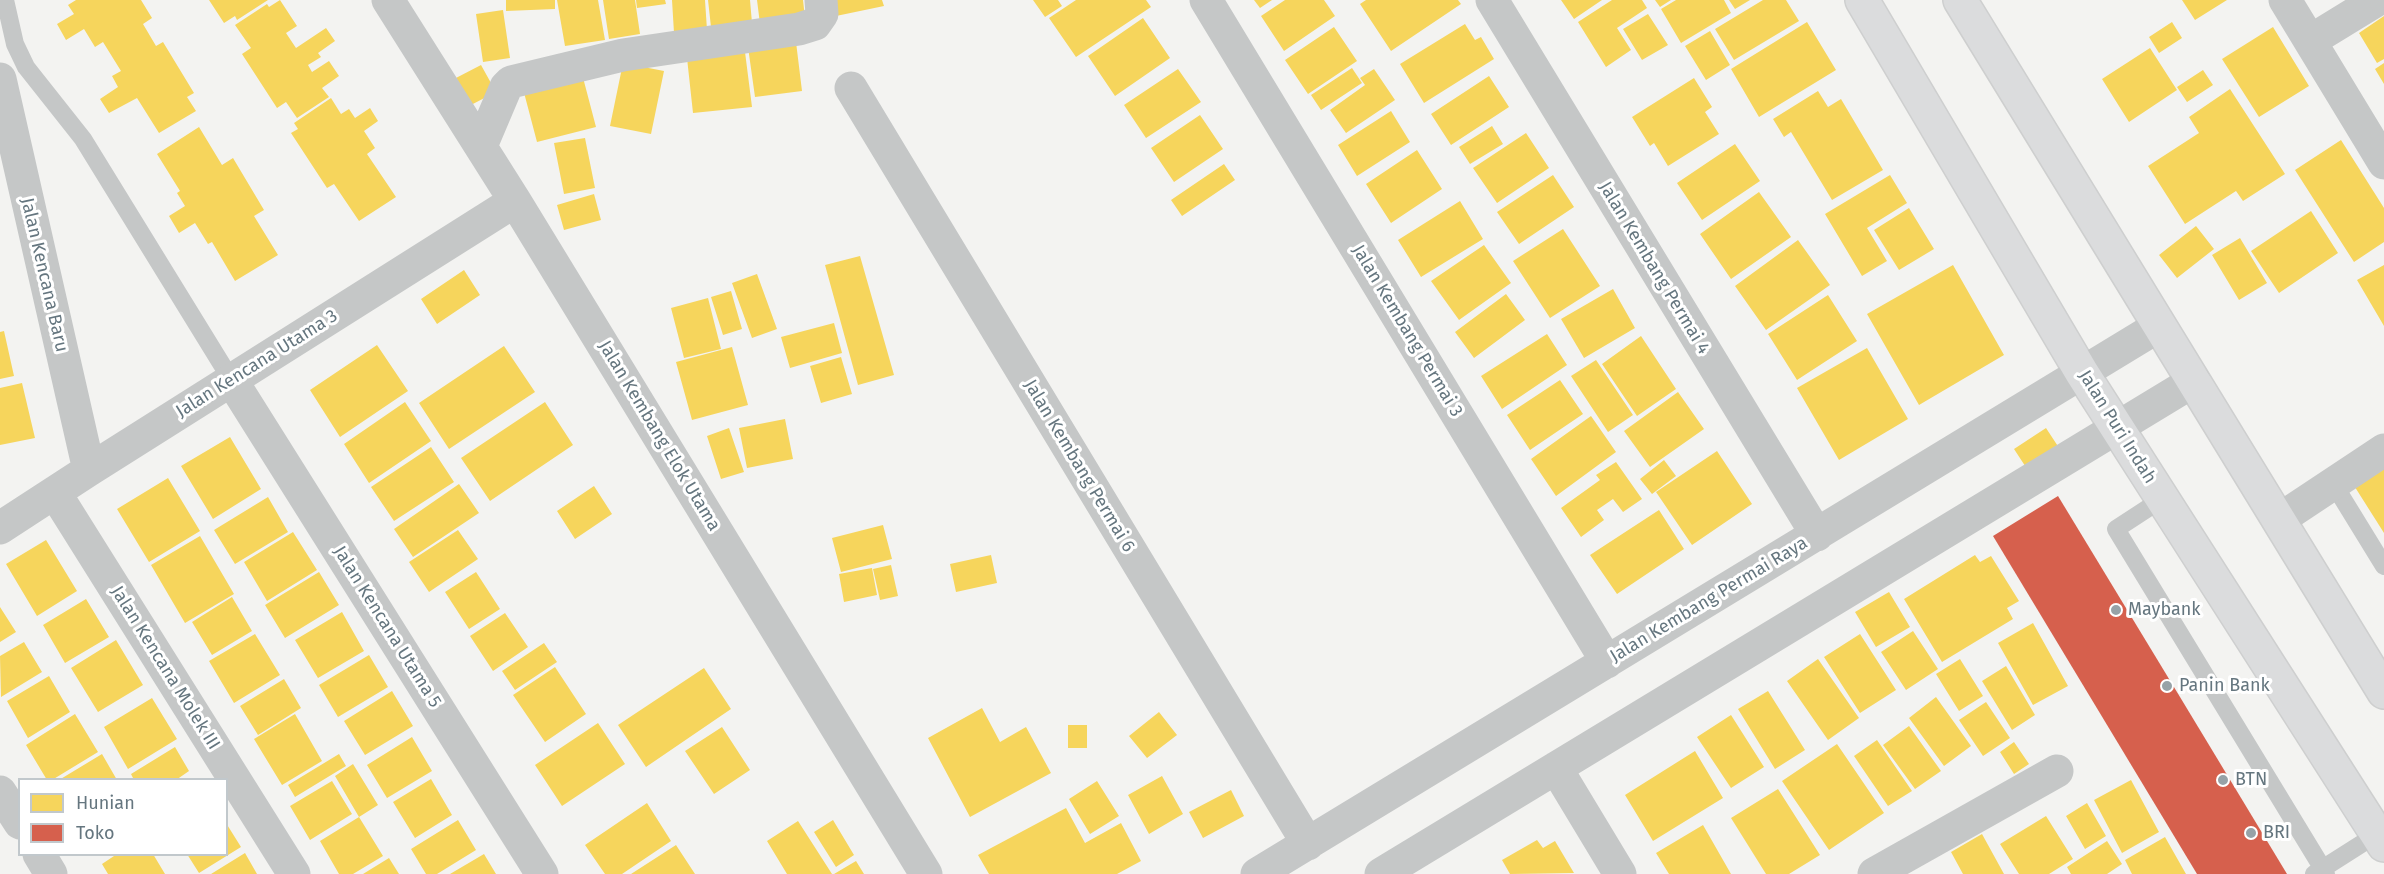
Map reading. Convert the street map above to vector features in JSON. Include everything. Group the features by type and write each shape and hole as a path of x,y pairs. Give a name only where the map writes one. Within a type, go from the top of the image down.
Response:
{"main road":[{"name":"Jalan Puri Indah","path":"1862,0 2082,373 2380,840"},
{"path":"1960,0 2384,692"}],"street":[{"name":"Jalan Kembang Elok Utama","path":"388,0 515,201 926,874"},
{"path":"481,146 506,87 511,82 622,55 799,29 815,24 822,14 821,0"},
{"name":"Jalan Kembang Permai 3","path":"1206,0 1607,662"},
{"name":"Jalan Kembang Permai 4","path":"1492,0 1816,535"},
{"path":"2285,0 2384,163"},
{"path":"2310,41 2377,0"},
{"name":"Jalan Kencana Baru","path":"0,80 89,470"},
{"name":"Jalan Kembang Permai 6","path":"851,88 1308,844"},
{"name":"Jalan Kencana Utama 3","path":"0,528 515,201"},
{"name":"Jalan Kembang Permai Raya","path":"1257,874 2159,326"},
{"name":"Jalan Kencana Utama 5","path":"232,381 542,874"},
{"path":"1381,874 2194,381"},
{"path":"2280,519 2384,450"},
{"name":"Jalan Kencana Molek III","path":"55,493 294,874"},
{"path":"1556,768 1620,874"},
{"path":"1874,874 2057,771"},
{"path":"0,792 18,820"},
{"path":"40,856 51,874"}],"lane":[{"path":"5,0 15,44 26,67 83,139 232,381"},
{"path":"2333,483 2384,567"},
{"path":"2162,499 2116,529 2321,872 2380,840"}],"building: Hunian":[{"path":"76,0 141,0 152,18 143,24 156,46 163,42 194,93 187,97 196,111 159,133 137,98 109,113 100,99 118,87 112,76 121,71 103,42 95,47 84,29 66,40 57,24 74,14 68,5"},
{"path":"209,0 268,0 237,20 235,16 224,23"},
{"path":"280,0 297,26 286,33 296,48 326,28 335,41 318,53 321,57 308,65 312,72 329,61 339,76 322,88 329,97 297,118 286,102 277,108 242,54 251,48 235,25 267,4 269,7"},
{"path":"506,0 555,0 555,9 506,11"},
{"path":"557,0 598,0 605,40 565,46"},
{"path":"603,0 635,0 640,34 609,39"},
{"path":"636,0 665,0 666,4 637,8"},
{"path":"672,0 705,0 707,30 674,33"},
{"path":"708,0 750,0 752,23 711,27"},
{"path":"757,0 803,0 805,18 760,24"},
{"path":"833,0 882,0 884,6 836,16"},
{"path":"1033,0 1058,0 1062,6 1045,17"},
{"path":"1076,0 1146,0 1151,7 1076,57 1049,18"},
{"path":"1254,0 1272,0 1260,8"},
{"path":"1285,0 1324,0 1335,16 1284,51 1261,16"},
{"path":"1366,0 1458,0 1461,4 1391,51 1360,4"},
{"path":"1561,0 1602,0 1574,19"},
{"path":"1612,0 1642,0 1647,8 1617,28 1631,50 1606,67 1578,22"},
{"path":"1655,0 1671,0 1660,7"},
{"path":"1676,0 1724,0 1731,13 1681,43 1661,9"},
{"path":"1729,0 1750,0 1735,9"},
{"path":"1763,0 1786,0 1799,21 1734,60 1715,29"},
{"path":"2182,0 2227,0 2195,20"},
{"path":"503,10 510,58 483,62 476,14"},
{"path":"1648,14 1668,45 1642,60 1623,29"},
{"path":"2384,16 2384,59 2377,63 2359,33"},
{"path":"1143,18 1170,58 1115,96 1088,56"},
{"path":"1807,22 1836,70 1759,117 1731,69"},
{"path":"2172,22 2182,38 2159,53 2149,37"},
{"path":"1465,24 1475,40 1481,37 1494,59 1424,103 1400,64"},
{"path":"1334,27 1357,61 1308,94 1285,60"},
{"path":"2273,27 2309,86 2259,117 2222,59"},
{"path":"1710,31 1730,65 1706,80 1685,46"},
{"path":"796,42 802,91 755,97 748,47"},
{"path":"2150,48 2177,90 2129,122 2102,79"},
{"path":"745,52 752,107 693,113 687,58"},
{"path":"623,63 664,71 651,134 610,126"},
{"path":"2384,63 2384,84 2375,69"},
{"path":"481,65 496,92 469,106 454,79"},
{"path":"1352,68 1362,83 1321,110 1311,95"},
{"path":"1178,69 1201,102 1146,138 1124,105"},
{"path":"1374,69 1395,100 1346,133 1330,110 1365,85 1360,78"},
{"path":"581,70 596,127 537,142 522,85"},
{"path":"2203,70 2213,85 2187,102 2177,87"},
{"path":"1489,76 1509,107 1451,145 1431,114"},
{"path":"1694,78 1712,107 1705,112 1719,134 1668,166 1654,143 1650,146 1632,117"},
{"path":"2230,89 2285,174 2243,201 2236,191 2185,224 2148,166 2199,133 2189,117"},
{"path":"1818,91 1828,107 1841,99 1883,170 1832,200 1791,132 1784,137 1773,119"},
{"path":"331,98 341,114 349,109 355,118 370,108 378,121 364,131 375,148 367,154 396,197 359,221 334,184 327,188 291,133 298,129 294,123"},
{"path":"1391,111 1410,142 1357,176 1338,145"},
{"path":"1200,115 1223,149 1174,182 1151,148"},
{"path":"1492,126 1503,144 1470,164 1459,147"},
{"path":"199,127 222,165 233,158 264,210 254,216 278,255 235,281 212,242 208,244 195,223 179,233 169,216 185,206 177,193 180,191 157,154"},
{"path":"1526,133 1549,168 1497,203 1473,168"},
{"path":"585,138 595,188 564,194 554,143"},
{"path":"2341,140 2384,208 2384,242 2354,262 2295,170"},
{"path":"1735,144 1760,181 1702,220 1677,183"},
{"path":"1417,150 1442,189 1391,223 1366,184"},
{"path":"1224,164 1235,180 1182,216 1171,200"},
{"path":"1553,175 1574,207 1519,244 1497,212"},
{"path":"1890,175 1907,203 1867,228 1887,261 1862,276 1825,214"},
{"path":"1759,192 1791,237 1731,279 1700,234"},
{"path":"594,194 601,220 564,230 557,205"},
{"path":"1460,201 1483,239 1421,277 1398,240"},
{"path":"1909,208 1934,249 1899,270 1874,230"},
{"path":"2311,211 2338,253 2279,293 2251,251"},
{"path":"2196,226 2214,249 2177,278 2159,255"},
{"path":"1563,229 1600,286 1550,318 1513,261"},
{"path":"2240,238 2267,283 2239,300 2212,255"},
{"path":"1798,240 1830,285 1766,330 1735,286"},
{"path":"1484,245 1511,283 1459,320 1431,281"},
{"path":"860,256 894,375 858,385 825,265"},
{"path":"1953,265 2004,355 1919,405 1867,314"},
{"path":"2384,265 2384,326 2357,280"},
{"path":"464,270 480,295 437,324 421,299"},
{"path":"757,274 777,329 752,338 732,283"},
{"path":"1613,289 1635,328 1584,358 1561,319"},
{"path":"731,291 742,329 723,335 711,297"},
{"path":"1506,294 1525,320 1474,358 1455,332"},
{"path":"1828,295 1857,341 1797,380 1768,334"},
{"path":"708,298 721,349 684,358 671,308"},
{"path":"834,323 842,353 790,368 781,337"},
{"path":"4,331 14,376 0,379 0,332"},
{"path":"1547,334 1567,365 1502,409 1481,376"},
{"path":"1641,336 1676,389 1637,416 1602,364"},
{"path":"377,345 408,391 340,437 310,390"},
{"path":"504,346 535,392 449,449 419,403"},
{"path":"732,347 748,405 692,420 676,362"},
{"path":"1867,348 1908,419 1839,460 1797,388"},
{"path":"841,357 852,394 821,403 810,366"},
{"path":"1596,360 1633,415 1608,432 1571,376"},
{"path":"1560,380 1583,414 1530,450 1507,415"},
{"path":"22,383 35,438 0,445 0,388"},
{"path":"1678,392 1704,429 1650,467 1624,431"},
{"path":"405,402 431,441 369,483 344,444"},
{"path":"545,402 573,445 490,501 461,458"},
{"path":"1591,416 1616,452 1556,496 1531,459"},
{"path":"785,419 793,459 747,468 739,428"},
{"path":"729,428 744,472 721,479 707,436"},
{"path":"2046,428 2065,457 2033,478 2014,449"},
{"path":"230,437 261,489 213,519 181,466"},
{"path":"431,447 454,482 394,521 371,487"},
{"path":"1717,451 1752,504 1692,545 1656,492"},
{"path":"1664,460 1676,476 1652,494 1640,479"},
{"path":"1616,462 1642,499 1623,512 1613,499 1597,510 1604,520 1581,537 1561,508 1600,480 1596,475"},
{"path":"2384,465 2384,533 2353,484"},
{"path":"168,478 200,531 149,562 117,509"},
{"path":"459,484 479,513 413,557 394,529"},
{"path":"594,486 612,514 575,539 557,511"},
{"path":"268,497 288,532 235,564 214,530"},
{"path":"1659,510 1684,549 1617,594 1590,555"},
{"path":"883,525 892,559 841,572 832,538"},
{"path":"458,530 478,559 429,592 409,562"},
{"path":"293,532 317,570 267,601 244,562"},
{"path":"200,536 234,594 185,623 151,565"},
{"path":"46,540 77,591 37,616 6,564"},
{"path":"991,555 997,583 956,592 950,564"},
{"path":"1975,555 1980,562 1991,556 2019,601 2007,608 2013,619 1942,662 1904,599"},
{"path":"891,565 898,596 880,600 873,569"},
{"path":"872,568 877,595 844,602 839,574"},
{"path":"319,572 339,605 285,638 265,605"},
{"path":"476,572 500,609 469,629 445,592"},
{"path":"1889,592 1910,627 1876,647 1855,612"},
{"path":"232,597 252,631 212,655 192,622"},
{"path":"86,599 109,637 65,663 43,625"},
{"path":"0,607 16,632 0,642"},
{"path":"342,612 364,651 318,678 295,640"},
{"path":"505,613 528,647 493,671 470,636"},
{"path":"2033,623 2068,686 2033,705 1998,643"},
{"path":"1913,631 1938,669 1906,690 1881,652"},
{"path":"255,634 280,675 234,703 209,661"},
{"path":"1860,634 1896,690 1860,713 1824,657"},
{"path":"116,640 143,685 98,712 71,668"},
{"path":"24,642 42,672 1,697 0,656"},
{"path":"544,643 557,662 515,690 502,671"},
{"path":"369,655 388,687 338,717 319,685"},
{"path":"1818,659 1859,718 1828,740 1787,681"},
{"path":"1960,659 1983,696 1959,711 1936,674"},
{"path":"2006,666 2035,715 2012,730 1982,681"},
{"path":"555,667 586,714 545,742 513,695"},
{"path":"704,668 731,709 646,767 618,725"},
{"path":"49,676 70,712 28,738 7,701"},
{"path":"284,679 301,708 258,735 240,706"},
{"path":"392,691 413,726 365,755 344,721"},
{"path":"1768,691 1805,750 1775,769 1738,709"},
{"path":"1936,697 1971,746 1944,766 1909,718"},
{"path":"152,698 177,739 128,769 104,727"},
{"path":"1986,702 2010,738 1983,756 1959,720"},
{"path":"982,708 1000,742 1026,727 1051,773 970,817 928,738"},
{"path":"1159,712 1177,735 1147,758 1129,736"},
{"path":"75,714 98,752 55,778 46,778 26,745"},
{"path":"295,714 322,761 282,785 254,739"},
{"path":"1731,715 1764,767 1731,788 1697,737"},
{"path":"598,723 625,764 562,806 535,765"},
{"path":"1068,725 1087,725 1087,748 1068,748"},
{"path":"1909,726 1941,771 1915,789 1883,745"},
{"path":"722,727 750,770 714,794 685,751"},
{"path":"412,737 432,771 387,798 367,765"},
{"path":"1877,740 1912,791 1888,806 1854,756"},
{"path":"2014,742 2029,764 2014,774 2000,752"},
{"path":"1837,744 1884,813 1829,850 1782,781"},
{"path":"175,747 189,771 179,778 133,778 131,774"},
{"path":"1695,751 1723,798 1653,841 1625,795"},
{"path":"102,754 116,778 62,778"},
{"path":"339,754 346,766 295,797 288,785"},
{"path":"353,764 378,805 359,817 335,776"},
{"path":"1162,776 1183,814 1149,834 1128,795"},
{"path":"431,779 452,815 415,838 393,802"},
{"path":"2131,780 2159,832 2122,853 2094,800"},
{"path":"332,781 352,814 310,840 290,806"},
{"path":"1097,781 1119,816 1090,834 1069,799"},
{"path":"1778,789 1820,855 1789,874 1766,874 1731,818"},
{"path":"1231,790 1244,816 1203,838 1189,812"},
{"path":"647,803 671,841 622,874 605,874 585,845"},
{"path":"2087,803 2106,836 2085,849 2066,816"},
{"path":"1066,808 1085,843 1121,823 1141,861 1117,874 989,874 978,855"},
{"path":"2046,816 2073,859 2049,874 2019,874 2000,844"},
{"path":"359,817 383,856 353,874 339,874 320,841"},
{"path":"458,820 476,850 437,874 426,874 411,849"},
{"path":"833,820 854,855 836,867 814,832"},
{"path":"798,821 832,874 787,874 767,841"},
{"path":"1703,825 1731,874 1669,874 1656,853"},
{"path":"228,826 241,847 228,855"},
{"path":"1982,834 2004,874 1963,874 1951,852"},
{"path":"2165,837 2186,874 2132,874 2125,860"},
{"path":"1537,840 1543,848 1555,841 1574,873 1510,874 1502,860"},
{"path":"2107,841 2122,864 2107,874 2071,874 2067,867"},
{"path":"676,845 695,874 631,874"},
{"path":"245,853 257,874 211,874"},
{"path":"484,854 496,874 450,874"},
{"path":"114,856 154,856 165,874 108,874 102,864"},
{"path":"188,856 226,856 199,873"},
{"path":"389,858 399,874 363,874"},
{"path":"856,861 864,874 834,874"}],"building: Toko":[{"path":"2058,496 2287,874 2197,874 1993,536"}],"place":[{"name":"Maybank","path":"2116,610"},
{"name":"Panin Bank","path":"2167,686"},
{"name":"BTN","path":"2223,780"},
{"name":"BRI","path":"2251,833"}]}
